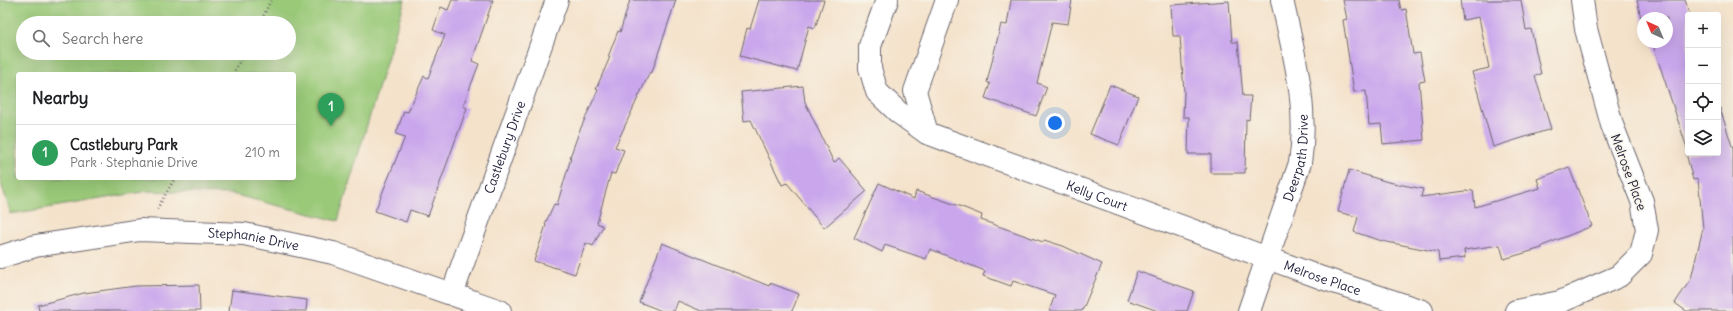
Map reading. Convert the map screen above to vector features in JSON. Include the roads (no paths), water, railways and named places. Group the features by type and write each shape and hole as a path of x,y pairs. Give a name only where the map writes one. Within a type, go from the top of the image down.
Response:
{"street":[{"name":"Castlebury Drive","path":"452,294 557,0"},
{"name":"Kelly Court","path":"887,0 870,46 870,68 877,92 898,112 927,133 1268,257"},
{"path":"927,133 915,91 946,0"},
{"name":"Deerpath Drive","path":"1249,311 1300,163 1304,140 1304,110 1282,0"},
{"name":"Melrose Place","path":"1516,311 1560,302 1619,276 1641,254 1647,230 1642,201 1612,125 1586,29 1582,0"},
{"name":"Stephanie Drive","path":"0,257 34,246 145,230 244,234 332,253 500,311"},
{"name":"Melrose Place","path":"1268,257 1362,292 1422,311"}],"place":[{"name":"Castlebury Park","path":"331,126"}]}
